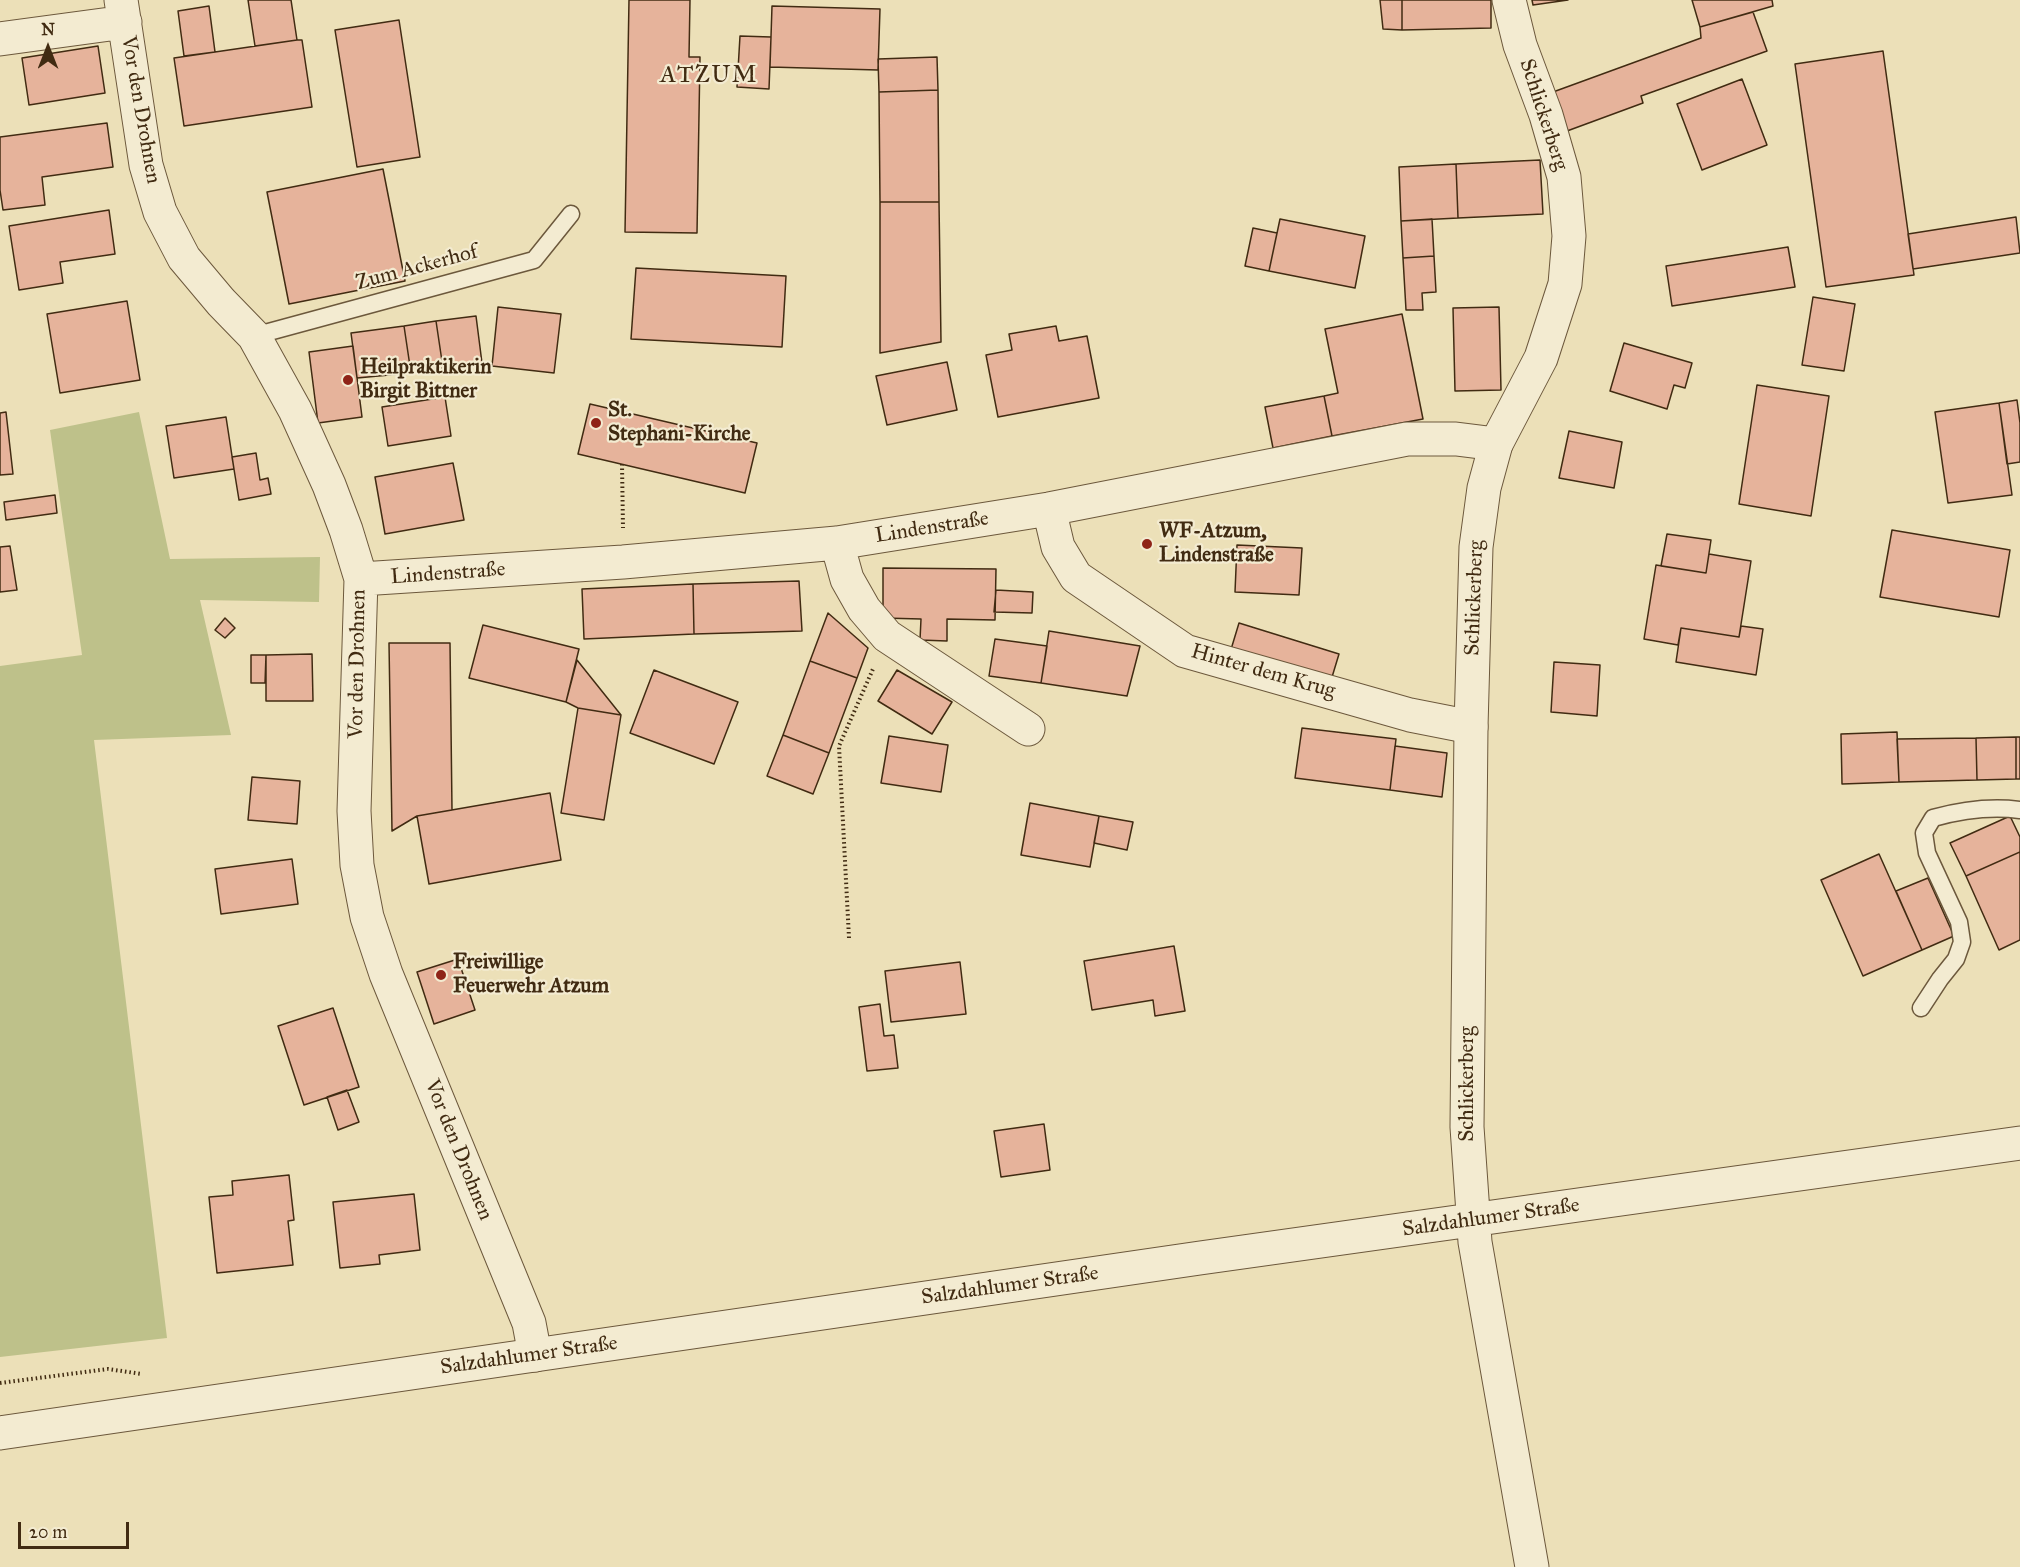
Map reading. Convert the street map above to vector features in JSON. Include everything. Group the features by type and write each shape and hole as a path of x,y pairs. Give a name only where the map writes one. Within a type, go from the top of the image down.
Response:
{"street":[{"name":"Schlickerberg","path":"1509,0 1520,45 1546,115 1564,177 1569,236 1565,284 1541,358 1496,444 1484,488 1476,547 1471,727 1467,1126 1473,1221 1532,1567"},
{"path":"0,39 123,11"},
{"name":"Vor den Drohnen","path":"123,11 146,165 160,212 184,258 221,302 254,336 295,410 346,531 361,579 354,811 357,865 367,917 386,974 529,1323 535,1355"},
{"name":"Lindenstraße","path":"361,579 623,562 837,543 1049,509 1407,439 1456,439 1496,444"},
{"name":"Hinter dem Krug","path":"1049,509 1058,547 1076,577 1185,651 1410,715 1471,727"},
{"path":"837,543 847,579 864,609 887,636 1028,729"},
{"name":"Salzdahlumer Straße","path":"0,1433 1200,1258 2020,1143"}],"lane":[{"name":"Zum Ackerhof","path":"254,336 534,260 571,214"},
{"path":"1921,1008 1956,959 1962,942 1959,922 1927,853 1924,833 1933,818 1965,809 2002,807 2020,810"}],"path":[{"path":"622,464 623,562"},
{"path":"849,938 839,747 887,636"}],"green space":[{"path":"139,412 170,559 320,557 319,602 200,600 231,735 94,740 167,1338 0,1357 0,666 82,655 50,430"}],"building":[{"path":"248,0 291,0 297,40 255,46"},
{"path":"629,0 690,0 689,57 700,57 697,233 625,232"},
{"path":"1380,0 1402,0 1402,30 1383,29"},
{"path":"1402,0 1491,0 1491,28 1402,30"},
{"path":"1532,0 1568,0 1533,5"},
{"path":"1692,0 1772,0 1773,6 1700,27"},
{"path":"209,6 215,52 184,56 178,11"},
{"path":"772,6 880,9 878,70 770,67"},
{"path":"1753,12 1767,51 1641,96 1643,103 1567,131 1553,92 1701,38 1700,27"},
{"path":"399,20 420,157 357,167 335,30"},
{"path":"740,36 771,37 769,89 737,87"},
{"path":"302,40 312,107 184,126 174,58"},
{"path":"98,46 105,93 29,105 22,58"},
{"path":"1883,51 1914,275 1826,287 1795,64"},
{"path":"937,57 938,90 879,92 878,59"},
{"path":"1742,79 1767,145 1702,170 1677,104"},
{"path":"938,90 939,202 880,202 879,92"},
{"path":"107,123 113,167 42,177 45,205 3,210 0,190 0,137"},
{"path":"1540,160 1543,214 1458,218 1456,164"},
{"path":"1456,164 1458,218 1401,221 1399,167"},
{"path":"383,169 405,281 289,304 267,192"},
{"path":"880,202 939,202 941,342 880,353"},
{"path":"109,210 115,254 60,262 63,283 19,290 9,226"},
{"path":"2016,217 2020,253 1913,269 1908,234"},
{"path":"1280,219 1365,236 1355,288 1269,271"},
{"path":"1432,219 1434,256 1403,258 1401,221"},
{"path":"1253,228 1277,233 1269,271 1245,266"},
{"path":"1788,247 1795,287 1672,306 1666,266"},
{"path":"1434,256 1436,292 1422,293 1423,310 1406,310 1403,258"},
{"path":"636,268 786,276 782,347 631,339"},
{"path":"1813,297 1855,304 1844,371 1802,365"},
{"path":"127,301 140,380 60,393 47,314"},
{"path":"498,307 561,314 554,373 492,366"},
{"path":"1499,307 1501,390 1455,391 1453,308"},
{"path":"1402,314 1423,419 1332,436 1324,396 1338,393 1325,329"},
{"path":"476,316 482,363 443,368 436,321"},
{"path":"436,321 443,368 411,373 404,326"},
{"path":"404,326 411,373 357,378 351,333"},
{"path":"1056,326 1059,341 1087,336 1099,398 998,417 986,355 1012,350 1009,334"},
{"path":"1624,343 1692,363 1685,388 1674,385 1667,409 1610,391"},
{"path":"353,346 362,417 318,423 309,352"},
{"path":"947,362 957,410 887,425 876,376"},
{"path":"1757,385 1829,396 1811,516 1739,504"},
{"path":"1324,396 1332,436 1273,448 1265,407"},
{"path":"445,397 451,436 388,446 382,407"},
{"path":"2017,400 2020,423 2020,462 2007,464 1999,403"},
{"path":"1999,403 2012,495 1948,503 1935,412"},
{"path":"590,404 757,443 745,493 578,454"},
{"path":"6,412 13,474 0,475 0,413"},
{"path":"226,417 234,469 174,478 166,426"},
{"path":"1569,431 1622,442 1614,488 1559,478"},
{"path":"256,453 260,480 268,478 271,494 239,500 232,457"},
{"path":"453,463 464,520 385,534 375,477"},
{"path":"55,495 57,513 6,520 4,502"},
{"path":"1892,530 2010,550 1999,617 1880,597"},
{"path":"1667,534 1711,540 1706,573 1661,566"},
{"path":"1237,545 1302,548 1299,595 1235,592"},
{"path":"10,546 17,590 0,592 0,547"},
{"path":"1709,554 1751,561 1739,637 1681,628 1678,645 1644,639 1656,565 1706,573"},
{"path":"883,568 996,569 995,620 947,619 947,641 920,640 921,619 883,618"},
{"path":"799,581 802,631 694,634 693,584"},
{"path":"693,584 694,634 584,639 582,589"},
{"path":"996,590 1033,592 1032,613 994,612"},
{"path":"828,613 868,648 857,678 810,661"},
{"path":"225,618 235,628 225,638 215,630"},
{"path":"1239,623 1339,654 1329,687 1229,656"},
{"path":"483,625 579,649 566,702 469,678"},
{"path":"1741,626 1763,629 1756,675 1676,662 1681,628 1739,637"},
{"path":"1049,631 1140,646 1127,696 1041,683"},
{"path":"995,639 1047,646 1041,683 989,676"},
{"path":"389,643 450,643 452,810 417,816 392,831"},
{"path":"312,654 313,701 266,701 266,655"},
{"path":"251,655 266,655 265,683 251,683"},
{"path":"577,660 621,715 578,708 566,702"},
{"path":"810,661 857,678 829,753 783,735"},
{"path":"1554,662 1600,665 1597,716 1551,712"},
{"path":"654,670 738,702 714,764 630,733"},
{"path":"897,670 952,702 932,734 878,701"},
{"path":"578,708 621,715 604,820 561,813"},
{"path":"1302,728 1396,739 1390,790 1295,778"},
{"path":"1897,732 1899,782 1842,784 1841,734"},
{"path":"783,735 829,753 813,794 767,776"},
{"path":"889,736 948,745 941,792 881,783"},
{"path":"2016,737 2020,737 2020,779 2016,779"},
{"path":"2016,737 2016,779 1977,780 1976,738"},
{"path":"1976,738 1977,780 1899,782 1897,739"},
{"path":"1395,746 1447,753 1442,797 1390,790"},
{"path":"252,777 300,781 297,824 248,820"},
{"path":"550,793 561,860 429,884 417,816"},
{"path":"1030,803 1099,816 1090,867 1021,855"},
{"path":"1099,816 1133,822 1127,850 1094,843"},
{"path":"2010,816 2020,837 2020,852 1966,876 1950,843"},
{"path":"2020,852 2020,940 1999,950 1966,876"},
{"path":"1879,854 1922,950 1863,976 1821,880"},
{"path":"292,859 298,904 221,914 215,869"},
{"path":"1928,878 1954,936 1922,950 1896,891"},
{"path":"1174,946 1185,1011 1155,1016 1153,1000 1092,1010 1084,961"},
{"path":"458,959 475,1010 434,1024 417,972"},
{"path":"960,962 966,1014 891,1022 885,971"},
{"path":"880,1004 884,1036 894,1035 898,1068 867,1071 859,1007"},
{"path":"333,1008 359,1087 304,1105 278,1026"},
{"path":"347,1090 359,1122 338,1130 327,1097"},
{"path":"1044,1124 1050,1170 1001,1177 994,1131"},
{"path":"289,1175 294,1220 288,1221 293,1265 217,1273 209,1197 233,1195 232,1181"},
{"path":"414,1194 420,1250 379,1255 380,1264 340,1268 333,1202"}],"place":[{"name":"Heilpraktikerin Birgit Bittner","path":"348,380"},
{"name":"St. Stephani-Kirche","path":"596,423"},
{"name":"WF-Atzum, Lindenstraße","path":"1147,544"},
{"name":"Freiwillige Feuerwehr Atzum","path":"441,975"}],"district":[{"name":"ATZUM","path":"709,76"}]}
